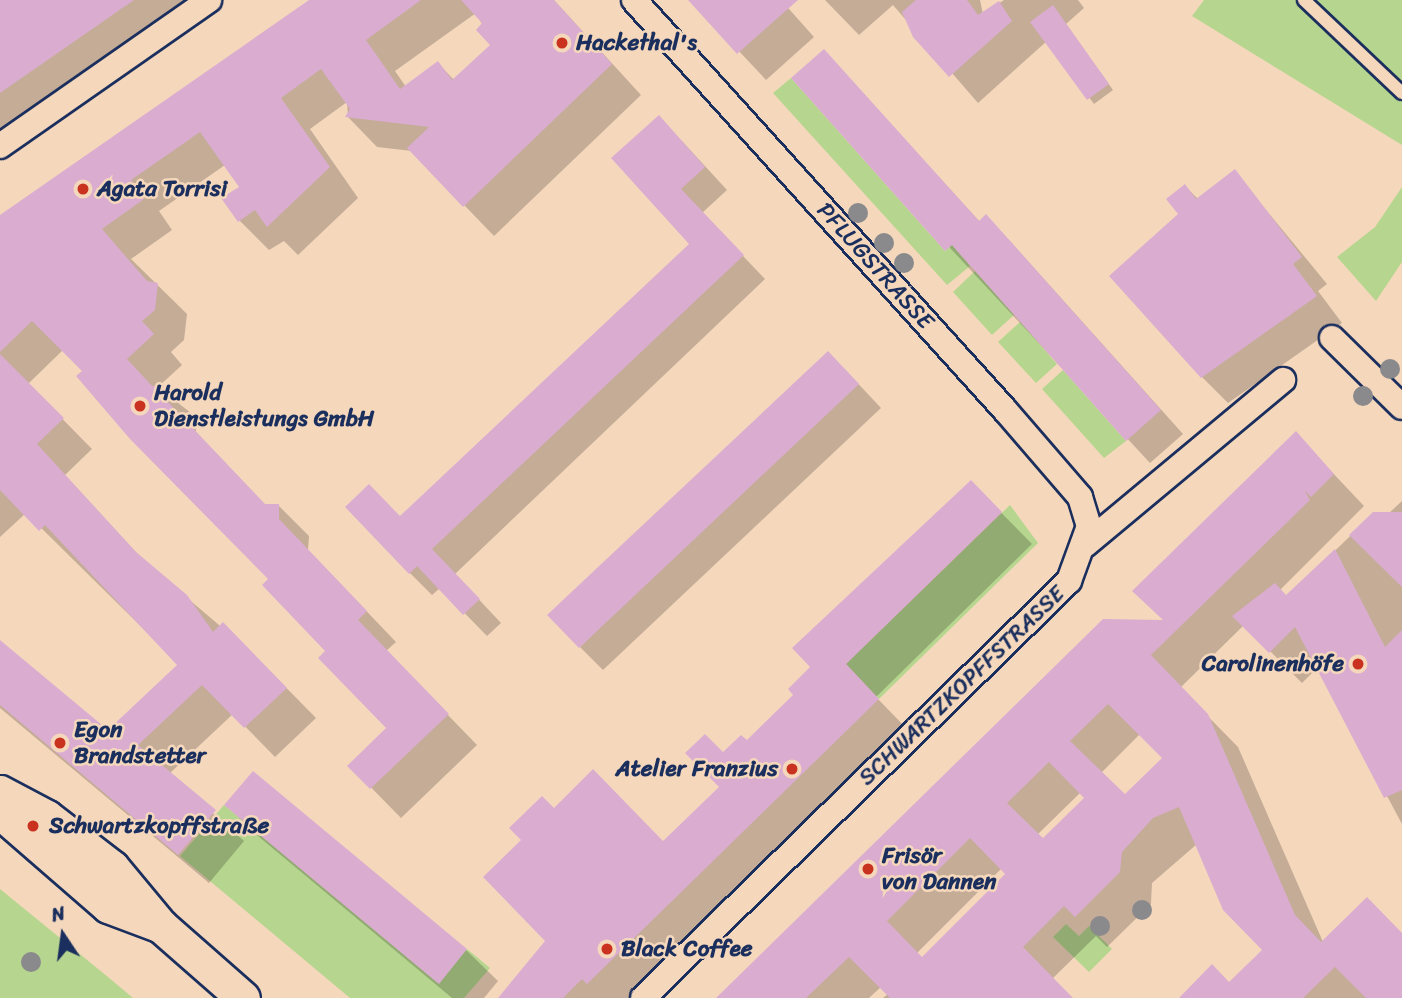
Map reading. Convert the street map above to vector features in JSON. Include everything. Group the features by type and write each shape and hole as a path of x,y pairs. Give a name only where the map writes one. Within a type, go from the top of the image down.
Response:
{"main road":[{"path":"0,792 47,817 112,867 161,926 243,998"},
{"path":"0,812 108,906 161,926"}],"street":[{"path":"0,146 209,0"},
{"name":"PFLUGSTRASSE","path":"634,0 1075,491 1086,508 1085,545"},
{"path":"1332,338 1402,407"},
{"name":"SCHWARTZKOPFFSTRASSE","path":"643,998 1069,581 1085,545 1283,380"}],"lane":[{"path":"1304,0 1402,93"}],"green space":[{"path":"1204,0 1402,0 1402,145 1192,16"},
{"path":"791,78 945,251 952,245 970,266 947,285 773,93"},
{"path":"1402,187 1402,262 1376,301 1337,257 1375,227"},
{"path":"975,271 1014,315 992,335 953,292"},
{"path":"1020,322 1057,364 1036,383 998,342"},
{"path":"1063,370 1126,441 1104,458 1042,389"},
{"path":"1010,505 1038,543 879,699 846,664"},
{"path":"224,805 438,983 467,949 490,968 464,998 350,998 180,856"},
{"path":"0,889 108,977 133,998 0,998"},
{"path":"1066,924 1079,936 1089,926 1112,949 1089,972 1053,937"}],"building":[{"path":"0,0 134,0 0,93"},
{"path":"309,0 421,0 366,40 400,89 438,61 452,80 490,45 476,30 482,23 461,0 554,0 612,64 463,207 407,148 429,127 345,117 350,109 321,69 281,98 330,167 267,227 255,210 238,222 221,198 239,187 200,132 131,180 144,199 102,229 147,281 158,283 155,310 142,321 154,334 127,359 152,386 167,385 166,400 265,504 279,504 279,519 367,611 358,620 449,714 370,789 347,766 386,728 318,658 325,651 262,585 268,579 130,439 76,376 82,371 32,321 0,352 0,215"},
{"path":"688,0 798,0 737,54"},
{"path":"916,0 967,0 978,15 999,1 1012,21 949,77 913,37 902,12"},
{"path":"1053,5 1109,84 1087,100 1030,22"},
{"path":"824,49 979,221 986,214 1161,410 1126,441 952,245 945,251 791,78"},
{"path":"659,115 705,167 681,189 744,255 432,549 480,599 463,615 417,566 409,574 345,507 369,484 400,516 689,244 611,158"},
{"path":"1235,169 1302,257 1293,264 1317,296 1201,378 1109,276 1178,214 1166,199 1185,184 1196,199"},
{"path":"828,351 859,384 579,648 547,615"},
{"path":"0,354 64,418 37,444 136,552 187,595 213,632 223,622 287,688 244,728 202,685 138,745 216,810 178,855 0,705 0,640 108,730 177,665 45,525 39,531 0,490"},
{"path":"1296,431 1334,474 1311,497 1304,490 1310,500 1151,655 1208,714 1295,915 1321,942 1367,897 1402,933 1402,998 1366,998 1335,967 1303,998 1179,998 1212,964 1229,982 1262,950 1223,910 1179,807 1153,818 1122,852 1120,872 1075,917 1064,906 1023,947 1073,998 890,998 849,957 806,998 716,998 1103,619 1163,620 1132,591","holes":["1108,704 1162,758 1125,794 1070,741","1049,762 1084,798 1043,838 1007,803","970,838 1005,874 922,957 887,921"]},
{"path":"971,480 1002,512 846,664 879,699 587,984 582,979 563,998 498,998 545,941 483,877 521,840 509,828 542,796 554,808 593,769 663,841 719,787 685,753 705,734 723,752 741,735 747,740 793,695 788,689 810,667 792,648"},
{"path":"1373,512 1402,512 1402,587 1349,535"},
{"name":"Carolinenhöfe","path":"1335,549 1385,647 1402,630 1402,790 1384,798 1295,627 1269,653 1232,616 1275,583 1286,595"},
{"path":"253,771 467,949 439,984 224,805"}],"place":[{"name":"Hackethal's","path":"562,43"},
{"name":"Agata Torrisi","path":"83,189"},
{"name":"Harold Dienstleistungs GmbH","path":"140,406"},
{"name":"Carolinenhöfe","path":"1358,664"},
{"name":"Egon Brandstetter","path":"60,743"},
{"name":"Atelier Franzius","path":"792,769"},
{"name":"Schwartzkopffstraße","path":"33,826"},
{"name":"Frisör von Dannen","path":"868,869"},
{"name":"Black Coffee","path":"607,949"}]}
